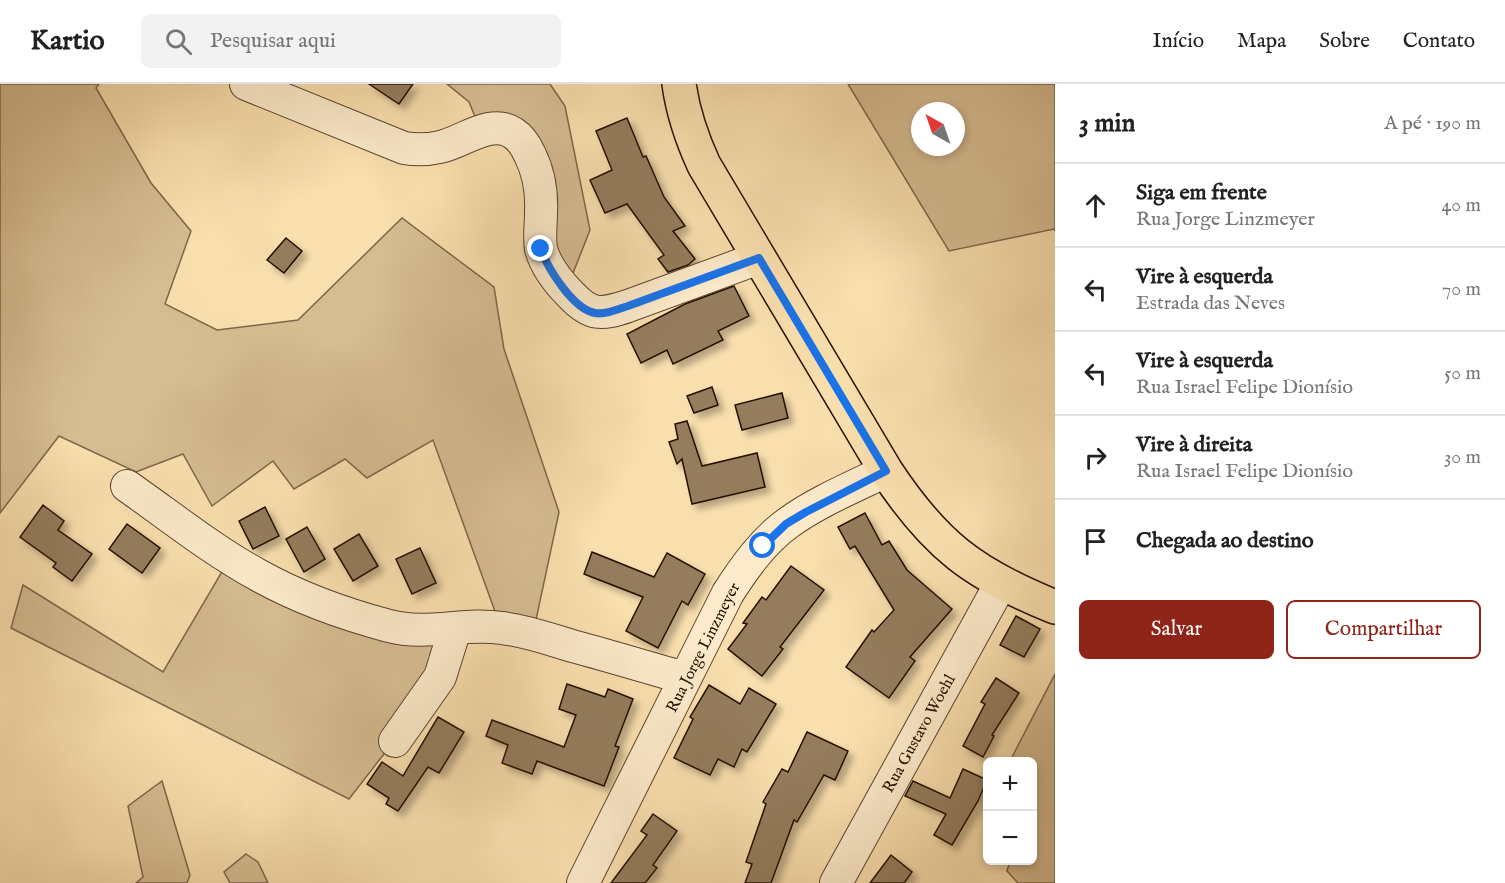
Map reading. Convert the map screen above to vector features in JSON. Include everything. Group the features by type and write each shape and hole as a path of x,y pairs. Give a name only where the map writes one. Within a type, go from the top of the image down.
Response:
{"main road":[{"path":"679,84 684,112 704,165 886,471 922,522 948,547 974,567 1000,583 1055,607"}],"street":[{"path":"246,84 404,148 422,150 440,147 498,127 513,133 525,145 540,179 541,249 547,265 581,305 595,313 628,306 759,258"},
{"name":"Rua Jorge Linzmeyer","path":"583,883 728,593 742,571 786,524 886,471"},
{"path":"127,486 258,575 312,600 362,618 411,630 479,626 501,628 533,634 685,678"},
{"name":"Rua Gustavo Woehl","path":"836,883 1000,583"},
{"path":"395,741 440,677 455,629"}],"shaded area":[{"path":"0,84 99,84 96,88 151,183 191,231 165,304 217,330 298,320 402,218 494,287 504,349 559,512 533,634 501,628 433,440 367,478 345,459 294,489 273,461 212,506 183,454 136,472 59,436 0,513"},
{"path":"447,84 550,84 565,106 590,230 566,291 534,162 481,131 469,102"},
{"path":"848,84 1055,84 1055,231 1054,229 949,251"},
{"path":"230,558 258,575 455,629 401,732 349,799 11,628 23,585 163,672"},
{"path":"1055,674 1055,883 1018,883 1007,871 1009,865 1037,865 1037,757 1012,757"},
{"path":"162,781 190,875 187,883 136,883 143,877 128,806"},
{"path":"246,854 258,862 268,883 230,883 224,872"}],"building":[{"path":"369,84 413,84 399,104"},
{"path":"627,118 643,157 646,156 664,197 685,226 673,231 695,259 688,265 668,272 658,259 664,255 627,204 605,213 590,180 612,170 596,131"},
{"path":"286,238 302,251 284,273 267,260"},
{"path":"734,286 749,316 718,331 723,340 673,364 667,350 641,363 627,334 685,304"},
{"path":"712,387 718,405 694,413 687,396"},
{"path":"782,393 788,418 742,430 735,405"},
{"path":"687,421 702,466 757,453 765,487 692,504 682,459 677,464 669,442 678,439 675,424"},
{"path":"43,505 64,521 58,530 92,554 72,581 53,567 56,563 20,537"},
{"path":"265,507 279,536 253,549 239,521"},
{"path":"865,513 882,545 889,541 907,570 952,609 910,657 915,661 889,698 846,667 872,630 874,632 894,610 855,546 850,549 838,527"},
{"path":"127,524 160,548 142,573 109,549"},
{"path":"307,527 325,559 304,572 286,539"},
{"path":"359,534 378,566 353,581 334,549"},
{"path":"420,548 436,583 412,594 396,559"},
{"path":"592,552 654,577 667,553 705,574 688,605 682,601 658,648 626,631 643,597 584,574"},
{"path":"791,566 824,590 780,647 783,649 762,676 728,649 747,624 743,623 762,597 766,600"},
{"path":"1016,616 1040,629 1024,657 1000,645"},
{"path":"996,678 1019,693 992,735 994,736 983,757 963,746 985,704 981,702"},
{"path":"567,684 605,697 608,689 633,699 615,746 619,747 604,786 537,761 532,774 502,763 508,745 486,736 492,720 564,747 576,715 559,709"},
{"path":"709,685 740,704 749,688 776,704 747,752 742,749 734,767 718,759 710,775 674,758 693,719 690,717"},
{"path":"438,717 464,732 439,773 428,767 398,811 386,804 389,798 367,784 382,762 403,776"},
{"path":"807,732 848,751 835,780 824,775 797,822 794,820 771,883 745,883 752,864 746,862 766,804 763,802 782,769 788,772"},
{"path":"963,769 983,778 983,789 978,801 952,845 934,835 946,814 905,796 913,781 950,798"},
{"path":"653,814 677,831 653,865 657,868 645,883 611,883 647,835 641,831"},
{"path":"891,855 912,872 904,883 870,883"}],"route":[{"path":"541,249 547,265 566,291 581,305 595,313 628,306 759,258 886,471 786,524 763,546"}]}
